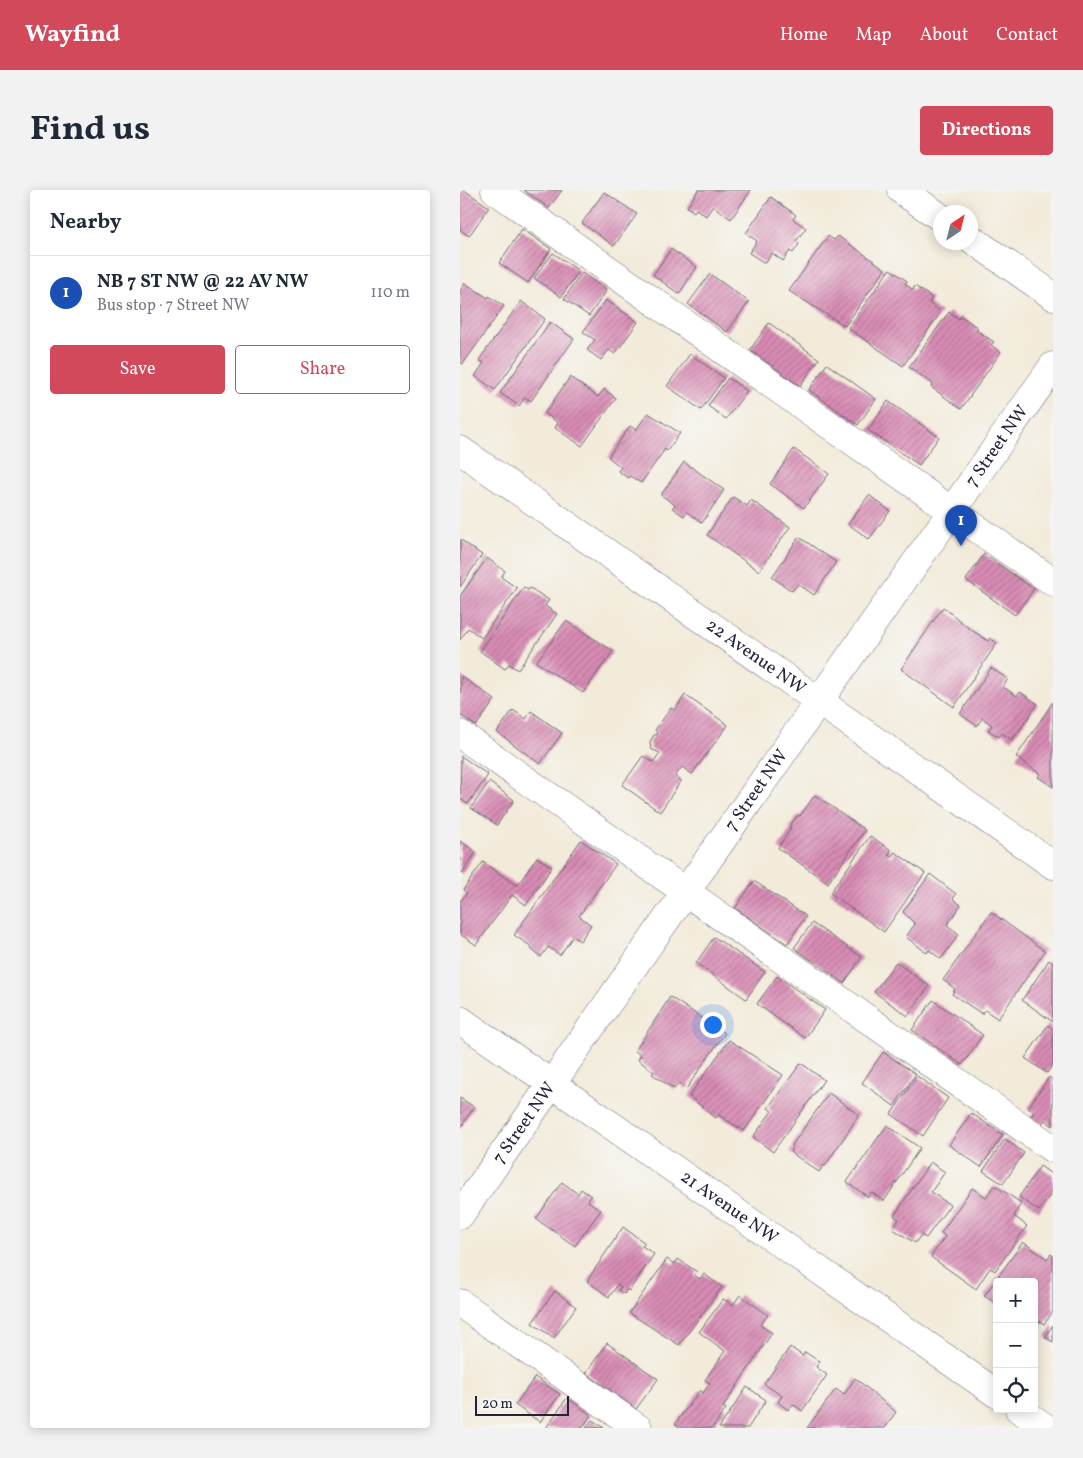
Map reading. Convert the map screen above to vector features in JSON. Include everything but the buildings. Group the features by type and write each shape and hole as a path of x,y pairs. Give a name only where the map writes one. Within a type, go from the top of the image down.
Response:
{"street":[{"path":"495,190 1053,582"},
{"path":"901,190 933,213"},
{"path":"978,244 1053,296"},
{"name":"7 Street NW","path":"460,1216 1053,366"},
{"name":"22 Avenue NW","path":"460,450 1053,865"},
{"path":"460,734 1053,1149"},
{"name":"21 Avenue NW","path":"460,1020 993,1391"},
{"path":"460,1303 638,1428"},
{"path":"1025,1413 1046,1428"}],"place":[{"name":"NB 7 ST NW @ 22 AV NW","path":"961,546"}]}
